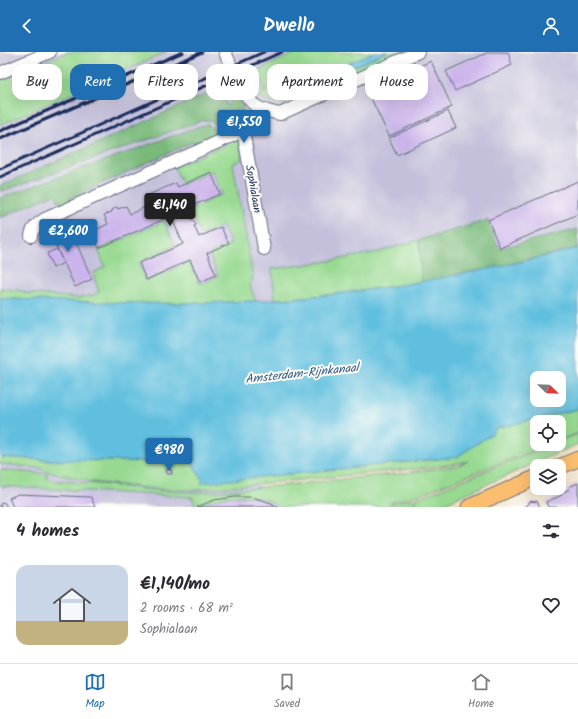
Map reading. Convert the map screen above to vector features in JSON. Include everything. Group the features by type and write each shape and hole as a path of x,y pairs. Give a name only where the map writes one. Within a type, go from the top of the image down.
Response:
{"main road":[{"path":"566,464 578,459"},
{"path":"469,507 530,480"}],"street":[{"path":"0,73 50,52"},
{"path":"225,52 244,92 255,105 261,109 280,114 418,52"},
{"path":"31,236 32,230 44,219 234,136 255,119 261,109"},
{"name":"Sophialaan","path":"243,130 264,249"}],"shaded area":[{"path":"0,52 578,52 578,229 500,248 488,220 378,252 330,261 273,269 275,299 227,302 129,304 0,298"},
{"path":"0,457 190,462 281,493 289,507 0,507"}],"green space":[{"path":"68,52 167,52 140,64 134,64 134,66 126,70 126,64 70,64 70,94 62,98 62,64 39,64"},
{"path":"298,52 404,52 377,64 365,64 365,69 357,73 357,64 272,64"},
{"path":"267,66 267,100 295,100 286,104 279,104 266,101 259,97 259,88 265,92 266,91 259,80 259,70"},
{"path":"12,75 12,100 57,100 0,125 0,80"},
{"path":"206,94 206,100 225,100 227,106 229,105 230,100 240,100 244,111 243,120 237,128 228,131 210,121 204,120 0,192 0,186 193,100 198,100 198,98"},
{"path":"207,124 222,136 196,147 193,142 70,198 72,203 61,207 55,194 0,218 0,198"},
{"path":"238,139 240,142 242,159 233,164 253,277 250,286 256,301 226,303 134,303 74,302 0,298 0,288 23,291 25,293 79,298 95,294 99,292 93,273 105,267 98,250 164,221 175,246 138,263 146,281 189,262 200,284 218,276 209,254 231,244 223,226 201,235 190,210 222,194 212,171 182,184 174,167"},
{"path":"488,220 500,248 578,229 578,248 421,282 419,240"},
{"path":"419,240 421,282 385,288 275,299 272,269 330,261 378,252"},
{"path":"578,409 578,433 566,437 566,415 552,415"},
{"path":"530,420 530,451 532,451 415,496 389,503 389,507 278,507 266,500 250,496 234,496 220,498 196,507 192,497 0,486 0,470 47,474 47,478 54,481 90,483 161,491 189,492 286,485 404,473 456,466 468,461 424,468 195,490 158,489 92,482 48,472 38,468 0,464 0,457 47,460 190,462 203,481 457,457 493,433 496,428"},
{"path":"578,434 578,444 566,449 566,438"},
{"path":"537,451 562,451 544,459 530,459 530,465 436,507 418,507 415,499"},
{"path":"412,499 417,507 391,507 391,504"}],"water":[{"path":"374,52 387,52 357,65 357,64 347,64"},
{"name":"Amsterdam-Rijnkanaal","path":"578,248 578,409 552,415 530,415 530,420 496,428 493,433 457,457 201,483 203,480 190,462 47,460 0,457 0,298 66,301 199,303 310,297 423,281 530,260"}],"building":[{"path":"489,52 508,52 512,65 455,91 446,71"},
{"path":"431,61 452,107 389,136 372,100 428,100 428,64 424,64"},
{"path":"448,111 456,128 397,155 389,138"},
{"path":"211,172 220,194 187,208 196,225 194,226 199,237 221,227 229,243 207,253 216,275 200,282 190,260 146,280 139,263 183,244 171,216 99,248 91,232 108,224 104,215 112,212 112,210 117,207 118,209 126,206 130,214 152,204 148,195 176,183 178,187"},
{"path":"578,181 578,214 500,248 488,220"},
{"path":"66,219 92,279 75,287 64,263 53,268 47,253 57,249 63,262 48,227"},
{"path":"171,469 172,474 167,474 166,470"},
{"path":"578,483 578,507 548,507 546,502 562,495 566,495 566,491 570,489 569,487"},
{"path":"18,494 91,497 95,507 13,507 9,498"},
{"path":"235,497 250,497 271,503 278,507 197,507 214,500"},
{"path":"537,501 540,507 523,507 529,504 529,502"},
{"path":"4,502 7,507 0,507 0,504"}],"railway":[{"path":"0,131 183,52"},
{"path":"0,139 202,52"},
{"path":"0,169 264,52"},
{"path":"0,177 282,52"}]}
